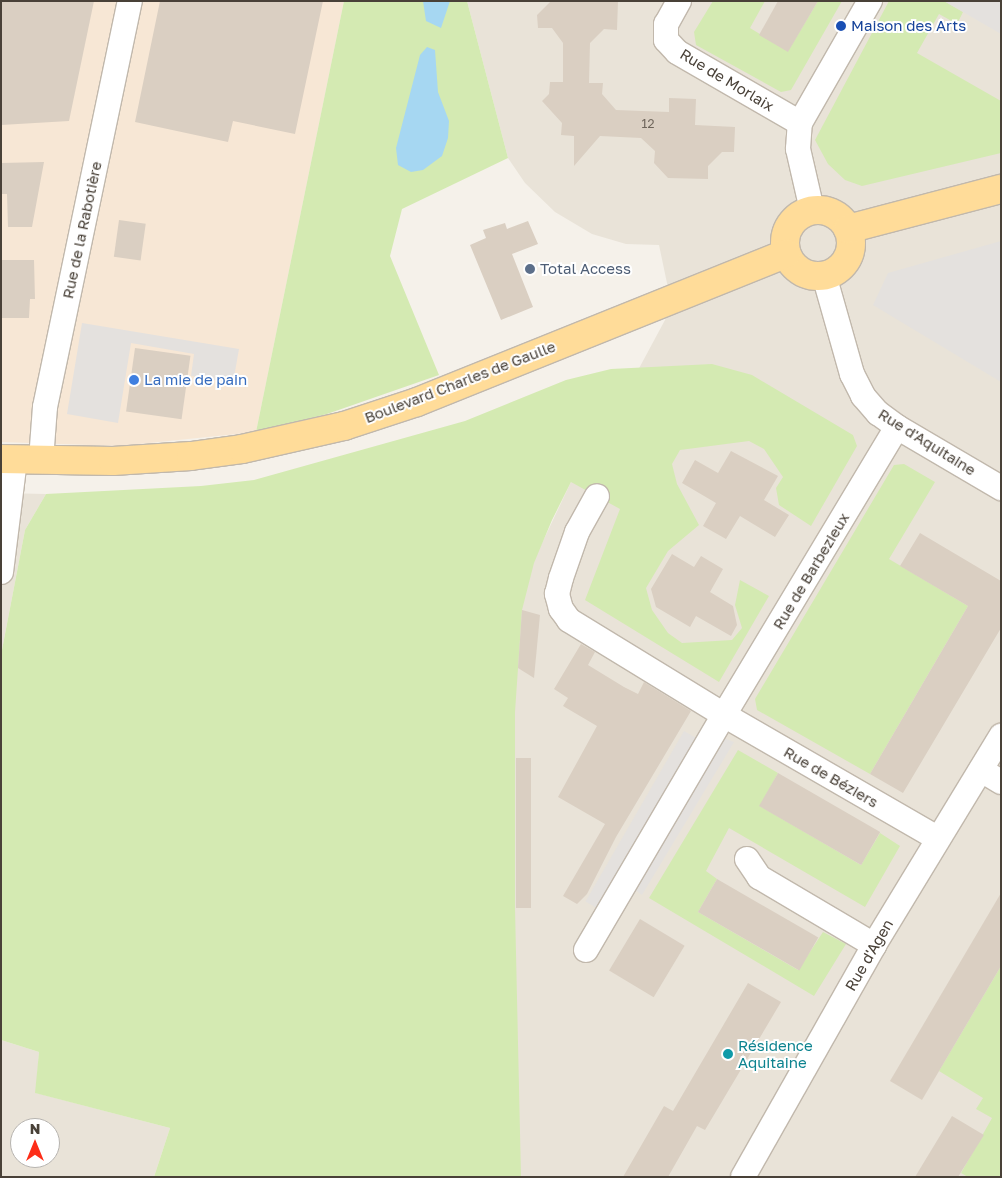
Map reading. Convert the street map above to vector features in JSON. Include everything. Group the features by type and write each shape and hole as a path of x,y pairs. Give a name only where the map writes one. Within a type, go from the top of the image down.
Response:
{"main road":[{"path":"848,229 1001,189"},
{"path":"812,210 836,214 848,229 851,242 849,255 836,270 824,275 803,273 786,254 785,235 791,223 812,210"},
{"name":"Boulevard Charles de Gaulle","path":"19,460 113,461 192,456 242,450 344,426 417,402 786,254"}],"street":[{"name":"Rue de la Rabotière","path":"1,572 19,460 45,407 130,1"},
{"name":"Rue de Morlaix","path":"679,1 666,24 666,40 677,52 800,123"},
{"path":"812,210 798,149 800,123 870,1"},
{"name":"Rue d'Aquitaine","path":"824,275 852,374 873,407 897,427 1001,488"},
{"name":"Rue de Barbezieux","path":"586,950 897,427"},
{"name":"Rue de Béziers","path":"597,496 577,532 557,594 561,609 569,620 724,715 937,838"},
{"name":"Rue d'Agen","path":"743,1177 874,945 937,838 991,776 1001,736"},
{"path":"747,859 759,877 874,945"}],"shaded area":[{"path":"1,1 344,1 256,432 120,446 1,442"},
{"path":"467,1 1001,1 1001,1177 511,1177 498,636 571,482 601,439 672,307 659,245 626,244 592,234 555,212 525,183 508,158"},
{"path":"944,1 1001,1 1001,34"},
{"path":"1001,241 1001,382 873,305 888,273"},
{"path":"82,323 239,349 233,383 191,376 194,354 131,343 118,423 67,414"},
{"path":"1,493 46,494 25,530 1,655"},
{"path":"684,731 698,739 599,910 586,902"},
{"path":"721,737 734,742 642,895 634,889"},
{"path":"1,1040 39,1052 36,1093 170,1128 154,1177 1,1177"}],"green space":[{"path":"344,1 467,1 508,158 402,209 390,256 439,375 327,414 256,432"},
{"path":"713,1 765,1 750,28 788,51 818,1 842,1 791,90 781,92 696,45 694,32"},
{"path":"889,1 944,1 963,12 957,24 939,14 917,53 1001,101 1001,153 862,186 845,180 828,164 815,140"},
{"path":"712,364 752,375 853,435 857,446 811,526 779,505 776,488 783,477 764,449 749,441 680,450 672,464 677,484 699,525 668,551 646,588 652,610 668,633 682,643 732,640 742,628 735,605 740,580 769,596 719,682 585,600 620,509 571,482 552,520 534,563 522,610 515,712 515,908 521,1177 154,1177 170,1128 35,1093 39,1052 1,1040 1,655 25,530 46,494 201,486 254,480 465,421 566,380 611,369"},
{"path":"904,464 935,482 889,559 968,606 870,774 757,710 755,699 894,465"},
{"path":"738,750 778,773 760,806 861,865 880,833 900,846 865,907 729,828 706,871 717,879 698,912 798,970 823,932 846,944 814,996 649,898"},
{"path":"1001,966 1001,1177 968,1177 961,1173 992,1118 976,1109 983,1098 939,1071"}],"water":[{"path":"423,1 450,1 441,28 426,21"},
{"path":"427,47 435,50 438,92 449,121 448,138 442,156 423,170 411,172 398,165 396,148 420,55"}],"building":[{"path":"1,1 94,1 69,121 1,125"},
{"path":"160,1 323,1 295,134 233,121 228,142 135,122"},
{"path":"551,1 618,1 617,30 604,29 590,43 589,83 603,83 602,94 616,110 669,112 669,98 696,99 695,125 735,127 734,152 722,152 708,166 708,179 668,178 654,163 655,151 641,138 600,136 574,166 574,136 561,135 562,123 542,101 549,94 550,82 563,82 563,43 552,28 538,28 537,15"},
{"path":"778,1 818,1 788,52 759,35"},
{"path":"44,162 32,227 8,227 7,194 1,194 1,163"},
{"path":"119,220 146,224 141,260 114,257"},
{"path":"528,221 538,244 512,254 533,307 501,320 470,245 486,238 483,230 505,223 507,229"},
{"path":"1,260 34,260 35,299 30,299 29,318 1,318"},
{"path":"135,348 190,356 182,419 126,411"},
{"path":"731,451 778,476 764,500 789,515 775,537 740,516 726,539 703,526 716,503 682,483 695,460 718,473"},
{"path":"920,533 1001,581 1001,628 903,793 870,774 968,606 900,566"},
{"path":"672,554 694,567 701,556 723,569 710,592 733,606 737,625 731,636 696,616 690,627 656,607 651,589"},
{"path":"522,610 540,615 534,678 518,668"},
{"path":"581,644 595,652 588,665 624,687 638,694 644,682 691,711 616,837 587,894 577,904 563,896 605,824 558,797 597,726 563,706 568,698 554,689"},
{"path":"516,758 531,758 531,908 516,908"},
{"path":"778,773 880,832 861,865 759,806"},
{"path":"717,879 818,938 799,970 698,912"},
{"path":"1001,893 1001,966 922,1100 890,1081"},
{"path":"640,919 685,946 654,997 609,970"},
{"name":"Résidence Aquitaine","path":"748,983 781,1002 705,1130 697,1126 668,1177 623,1177 664,1106 673,1111"},
{"path":"952,1116 984,1135 958,1177 915,1177"}],"place":[{"name":"Maison des Arts","path":"841,26"},
{"name":"Total Access","path":"530,269"},
{"name":"La mie de pain","path":"134,380"},
{"name":"Résidence Aquitaine","path":"728,1054"}]}
